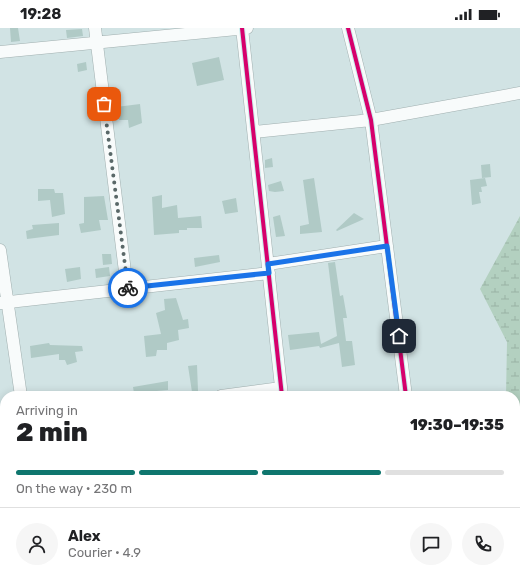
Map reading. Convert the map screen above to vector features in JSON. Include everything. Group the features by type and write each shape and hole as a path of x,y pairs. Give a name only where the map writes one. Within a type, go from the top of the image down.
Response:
{"street":[{"path":"95,28 127,288"},
{"path":"0,52 244,28 282,391"},
{"path":"348,28 371,120 405,391"},
{"path":"254,132 371,120 520,93"},
{"path":"4,302 127,288 269,269 387,246"},
{"path":"0,250 4,302 20,391"}],"green space":[{"path":"520,216 520,391 506,391 507,342 480,289"}],"building":[{"path":"10,28 18,28 20,41 11,42"},
{"path":"82,29 83,36 67,38 66,30"},
{"path":"219,57 224,80 197,86 192,63"},
{"path":"86,62 87,70 78,72 77,64"},
{"path":"140,104 142,123 129,128 128,120 119,120 116,107"},
{"path":"272,158 273,167 265,168 265,160"},
{"path":"490,164 491,177 482,178 481,165"},
{"path":"314,178 322,232 300,234 300,226 309,224 303,180"},
{"path":"485,178 487,186 481,187 482,192 479,192 481,203 472,205 470,180"},
{"path":"281,181 284,191 269,191 268,185"},
{"path":"38,189 54,189 55,193 63,193 65,214 52,217 50,200 38,201"},
{"path":"162,195 162,208 177,205 178,218 201,216 202,228 187,228 187,230 179,230 179,233 154,235 152,197"},
{"path":"104,196 108,220 99,220 101,230 81,233 79,224 84,223 84,197"},
{"path":"236,198 238,212 225,214 222,201"},
{"path":"354,213 364,219 337,231 336,230"},
{"path":"280,215 285,236 276,237 273,217"},
{"path":"59,223 59,235 27,239 26,231 33,229 32,225"},
{"path":"102,254 111,254 112,264 103,265"},
{"path":"219,255 220,262 195,267 194,258"},
{"path":"335,262 340,296 343,295 347,318 343,318 346,341 352,341 355,365 342,367 339,343 320,348 319,346 290,350 288,335 319,332 321,344 337,336 328,263"},
{"path":"80,267 81,279 67,282 65,269"},
{"path":"109,267 110,276 96,278 95,269"},
{"path":"176,298 183,320 188,319 189,328 178,330 179,340 167,343 167,350 157,350 156,356 146,357 144,336 161,334 156,313 165,310 164,299"},
{"path":"49,343 50,345 82,346 83,351 75,352 77,362 67,365 65,360 59,360 59,354 31,358 30,346"},
{"path":"197,365 198,391 192,391 188,366"},
{"path":"168,381 168,390 134,391 133,387"}],"cycle path":[{"path":"242,28 281,391"},
{"path":"348,28 371,120 405,391"}],"way so far":[{"path":"104,104 128,288"}],"route":[{"path":"128,288 269,273 268,264 387,246 399,336"}]}
